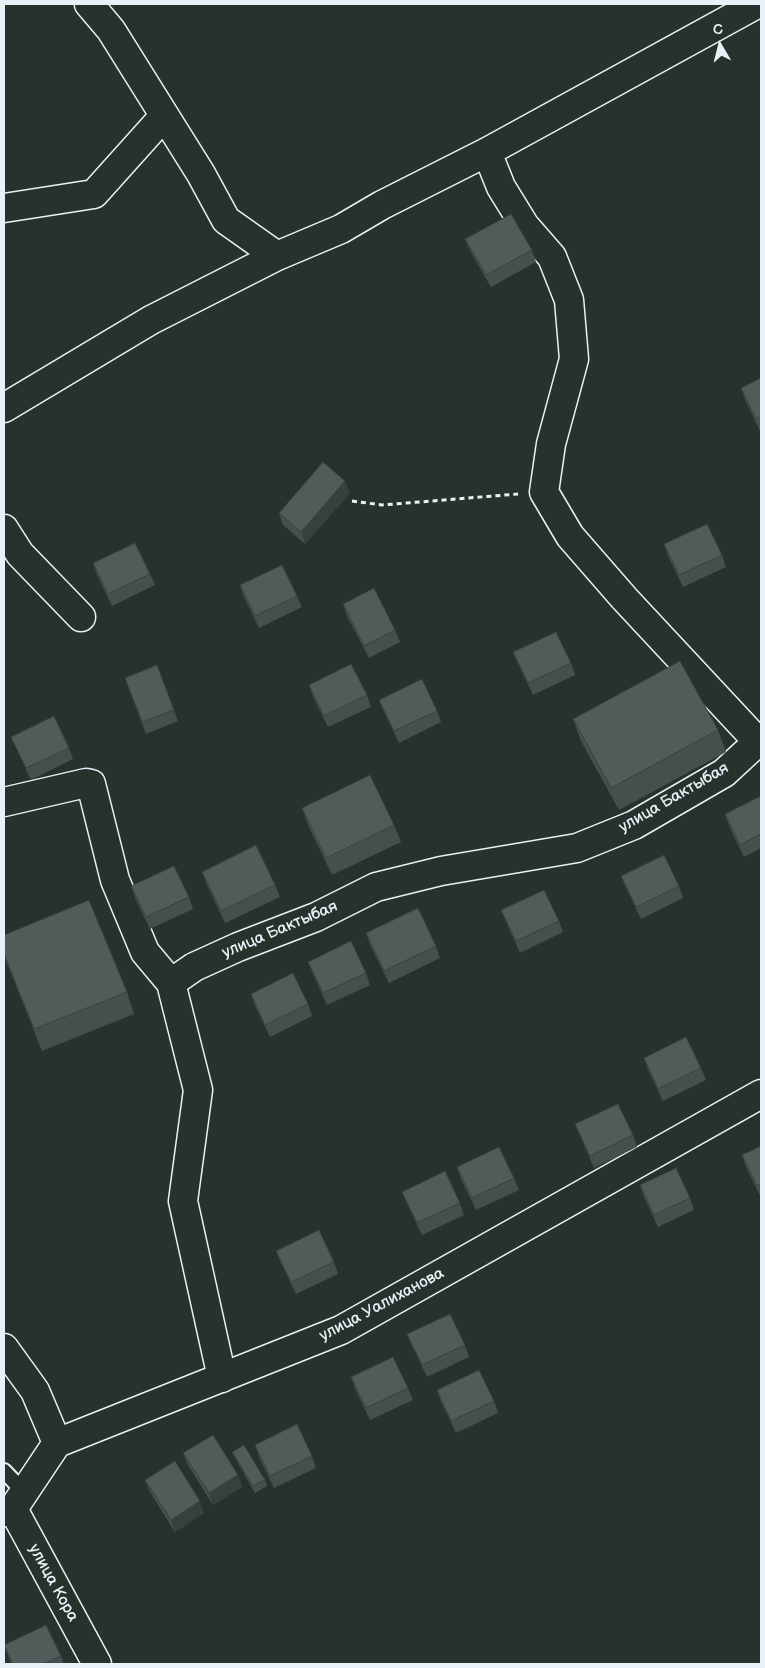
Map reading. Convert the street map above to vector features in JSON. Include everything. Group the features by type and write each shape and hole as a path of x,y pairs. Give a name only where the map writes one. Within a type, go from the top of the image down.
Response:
{"street":[{"path":"89,4 110,30 201,174 226,220 277,256"},
{"path":"4,408 151,320 277,256 341,229 382,205 487,152 757,4"},
{"path":"4,208 94,194 164,116"},
{"path":"487,152 501,187 525,226 552,257 568,300 574,359 551,444 544,492 570,536 630,604 760,742"},
{"path":"4,529 20,554 81,617"},
{"name":"улица Бактыбая","path":"171,983 194,968 238,947 316,917 376,887 441,871 577,848 634,825 724,773 760,742"},
{"path":"4,802 86,783 91,784 115,880 145,952 171,983 198,1090 183,1201 222,1378"},
{"name":"улица Уалиханова","path":"57,1443 341,1330 761,1094"},
{"path":"4,1348 36,1391 57,1443 13,1505"},
{"name":"улица Кора","path":"13,1505 97,1664"}],"lane":[{"path":"4,1470 13,1505"}],"path":[{"path":"352,501 382,504 544,492"}],"building":[{"path":"511,214 532,250 486,275 465,239"},
{"path":"761,378 761,416 756,419 741,388"},
{"path":"323,462 345,481 301,532 279,513"},
{"path":"707,524 722,555 679,575 664,544"},
{"path":"135,543 150,574 108,594 93,563"},
{"path":"282,565 297,596 255,616 240,585"},
{"path":"374,588 395,630 364,646 343,604"},
{"path":"556,632 571,663 528,683 513,652"},
{"path":"680,661 718,730 611,788 573,719"},
{"path":"351,664 367,695 324,716 309,685"},
{"path":"157,665 174,710 142,722 125,678"},
{"path":"422,679 437,711 394,731 379,700"},
{"path":"54,716 69,748 26,768 11,737"},
{"path":"370,775 394,825 326,858 302,808"},
{"path":"761,796 761,834 740,845 725,814"},
{"path":"256,845 275,885 221,911 202,872"},
{"path":"664,855 679,886 636,907 621,876"},
{"path":"174,866 189,897 146,917 131,886"},
{"path":"544,890 559,921 516,941 501,910"},
{"path":"89,900 127,992 34,1029 4,954 4,935"},
{"path":"418,908 436,946 384,971 366,933"},
{"path":"351,941 366,973 323,993 308,962"},
{"path":"293,973 308,1004 265,1025 251,994"},
{"path":"686,1037 701,1068 658,1089 644,1058"},
{"path":"618,1104 633,1135 590,1156 575,1124"},
{"path":"761,1146 761,1184 757,1186 742,1155"},
{"path":"499,1147 514,1178 472,1198 457,1167"},
{"path":"676,1168 690,1198 654,1215 640,1185"},
{"path":"445,1171 460,1203 417,1223 402,1192"},
{"path":"319,1230 334,1262 291,1282 276,1251"},
{"path":"450,1314 465,1345 422,1365 407,1334"},
{"path":"393,1357 408,1388 366,1408 351,1377"},
{"path":"479,1370 494,1401 451,1421 437,1390"},
{"path":"297,1424 312,1456 270,1476 255,1445"},
{"path":"213,1435 238,1475 209,1493 183,1453"},
{"path":"244,1445 265,1480 253,1486 232,1452"},
{"path":"175,1461 200,1501 171,1520 145,1480"},
{"path":"46,1625 61,1656 44,1664 13,1664 4,1645"}]}
